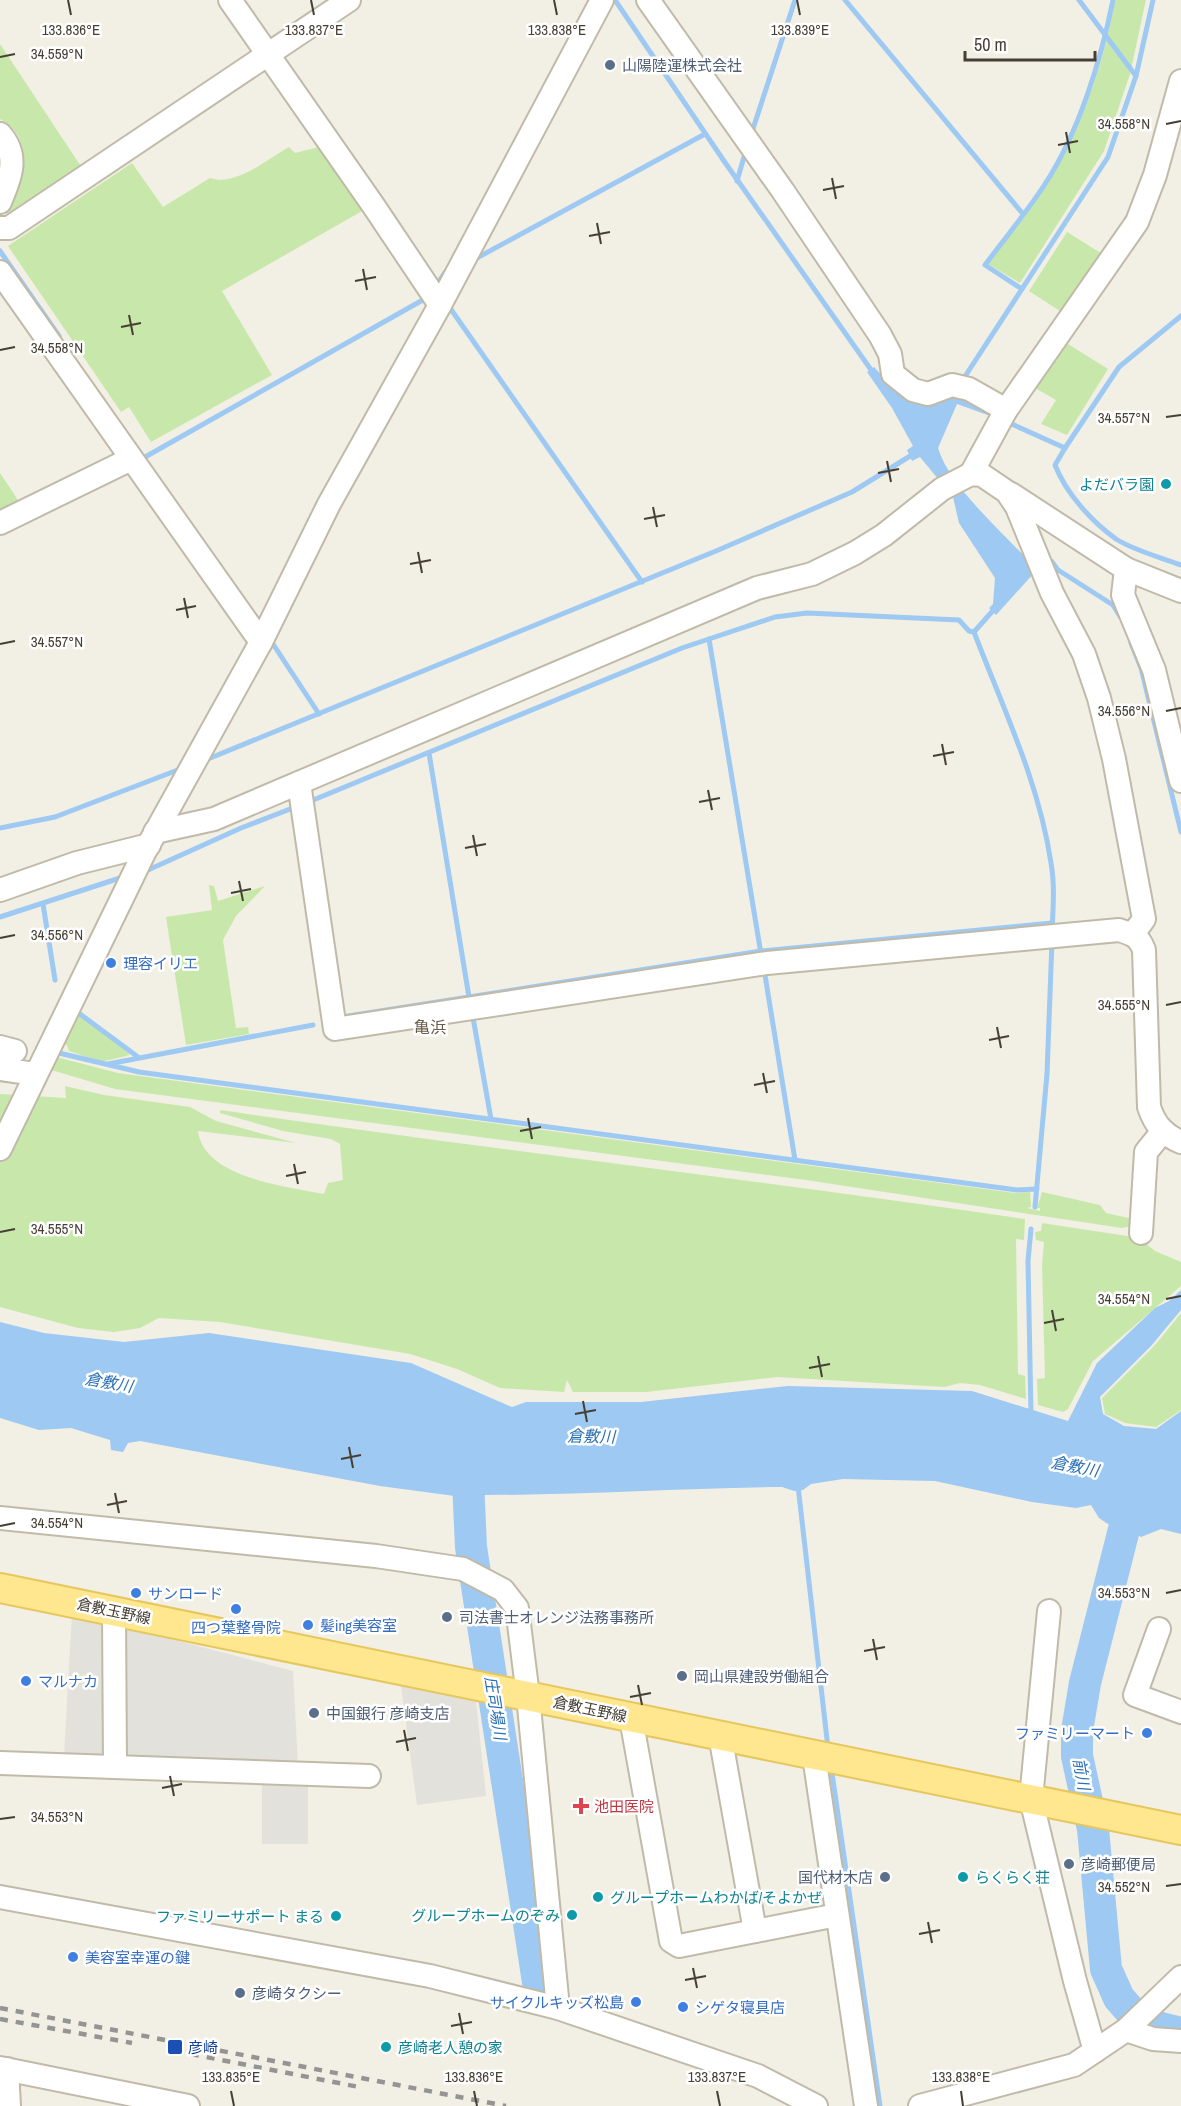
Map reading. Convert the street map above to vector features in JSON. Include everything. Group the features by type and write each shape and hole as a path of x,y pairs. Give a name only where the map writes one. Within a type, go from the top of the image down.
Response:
{"main road":[{"name":"倉敷玉野線","path":"0,1588 1181,1830"}],"street":[{"path":"230,0 434,297"},
{"path":"0,228 9,228 270,59 349,0"},
{"path":"648,0 783,191 880,335 890,354 893,374 904,385 920,392 935,393 961,387 1002,415"},
{"path":"0,1149 152,838 261,642 434,297 599,2"},
{"path":"0,890 213,819 301,797 757,588 824,570 884,535 957,481 1137,222 1155,175 1181,81"},
{"path":"0,134 10,149 12,168 0,202"},
{"path":"0,272 261,642"},
{"path":"0,523 133,462"},
{"path":"957,481 982,475 1126,569 1177,590 1181,610"},
{"path":"1007,492 1017,507 1040,565 1084,654 1114,759 1144,919 1133,934"},
{"path":"1126,569 1124,595 1154,670 1181,781"},
{"path":"301,797 335,1029 763,964 1119,930 1133,934 1141,941 1143,950 1147,1094 1153,1117 1172,1137 1146,1152 1141,1233"},
{"path":"0,1069 33,1078"},
{"path":"0,1518 376,1556 464,1569 497,1586 517,1608 506,1691 558,2008"},
{"path":"114,1611 115,1767"},
{"path":"1049,1611 1031,1799 1083,2013 1095,2051"},
{"path":"1159,1629 1135,1695 1181,1712"},
{"path":"631,1718 670,1941 679,1946 837,1915"},
{"path":"720,1735 755,1931"},
{"path":"825,1758 837,1915 866,2106"},
{"path":"0,1763 369,1776"},
{"path":"0,1897 430,1976 558,2008 758,2076 816,2106"},
{"path":"920,2106 1074,2065 1133,2023 1181,1977"},
{"path":"1133,2023 1153,2039 1181,2042"},
{"path":"9,2106 4,2068 116,2099 188,2106"}],"green space":[{"path":"1115,0 1146,0 1130,74 1104,151 1020,283 988,264 1039,196 1070,143 1098,72"},
{"path":"0,44 84,171 11,220 7,213 21,175 23,150 12,128 0,119"},
{"path":"289,147 295,153 319,147 362,211 222,291 272,375 151,442 129,407 121,412 8,246 132,163 163,207 210,178 220,180 241,175"},
{"path":"1067,232 1104,255 1063,313 1029,291"},
{"path":"1060,339 1108,369 1067,435 1041,424 1056,400 1030,385"},
{"path":"0,473 20,503 0,518"},
{"path":"209,885 214,886 218,901 265,886 236,916 223,940 236,1028 248,1027 249,1034 186,1045 166,917 212,910"},
{"path":"76,1012 130,1055 101,1062 69,1051 67,1045 61,1044 69,1028 76,1022"},
{"path":"60,1058 118,1073 1015,1193 1030,1192 1031,1207 1027,1208 1040,1211 1040,1208 1037,1208 1042,1192 1100,1205 1106,1213 1133,1219 1132,1226 1122,1228 806,1180 115,1089 48,1069 53,1059"},
{"path":"65,1086 104,1095 190,1107 216,1121 296,1143 198,1131 204,1147 215,1160 230,1169 269,1183 324,1194 328,1183 343,1180 340,1144 331,1139 283,1131 220,1113 220,1110 1025,1219 1024,1240 1016,1239 1018,1374 1025,1376 1026,1399 980,1385 960,1383 944,1387 777,1377 646,1392 573,1392 567,1380 564,1392 500,1388 457,1369 410,1354 220,1322 159,1318 140,1328 114,1332 78,1328 0,1307 0,1094 66,1098"},
{"path":"1042,1223 1127,1236 1141,1240 1155,1251 1181,1262 1181,1286 1093,1361 1068,1409 1063,1412 1038,1405 1037,1379 1045,1378 1042,1265 1044,1242 1036,1240 1035,1232 1041,1231"},
{"path":"1181,1313 1181,1410 1156,1427 1125,1423 1105,1414 1102,1398 1156,1344"}],"shaded area":[{"path":"72,1613 293,1671 298,1765 64,1757"},
{"path":"401,1686 476,1701 486,1796 417,1805"},
{"path":"262,1784 308,1784 308,1844 262,1844"}],"water":[{"path":"874,367 902,397 932,402 945,392 970,397 996,418 957,404 938,448 952,477 963,491 1025,557 1053,559 1061,570 1057,573 1034,573 996,615 989,608 993,604 995,578 959,523 953,497 920,457 912,461 907,450 913,446 892,408 867,372"},
{"name":"倉敷川","path":"1181,1290 1181,1310 1151,1346 1100,1397 1103,1414 1124,1426 1156,1429 1181,1411 1181,1534 1161,1529 1141,1537 1120,1522 1108,1524 1099,1518 1091,1505 1076,1508 1032,1502 935,1481 843,1479 811,1484 803,1490 794,1491 782,1487 485,1495 466,1500 455,1496 380,1486 140,1441 128,1443 123,1452 111,1450 110,1440 71,1428 39,1430 0,1418 0,1322 44,1333 124,1342 209,1333 411,1363 512,1407 526,1402 641,1402 788,1386 972,1391 1068,1421 1097,1363 1155,1308 1169,1301"}],"waterway":[{"path":"615,0 724,161 874,374"},
{"path":"751,135 795,0"},
{"path":"845,0 1023,214"},
{"path":"1079,0 1136,76"},
{"path":"1022,289 985,265 1038,194 1068,142 1095,71 1113,0"},
{"path":"962,381 1108,157 1136,76 1153,0"},
{"path":"475,259 705,134"},
{"path":"737,181 746,150"},
{"path":"0,251 59,336"},
{"path":"435,287 449,267"},
{"path":"138,461 428,297"},
{"path":"450,308 642,582"},
{"path":"1065,448 1119,367 1181,316"},
{"path":"1005,421 1065,448 1055,465 1080,506 1107,532 1131,547 1181,565"},
{"path":"203,761 716,551 852,492 915,453"},
{"path":"1055,568 1113,605 1121,618"},
{"path":"997,606 974,632 1019,746 1038,803 1052,871 1052,932"},
{"path":"306,803 682,648 775,617 807,613 959,620 969,631 974,632"},
{"path":"709,639 761,954"},
{"path":"1131,643 1141,668 1181,832"},
{"path":"273,644 319,714"},
{"path":"429,753 469,997"},
{"path":"0,828 55,817 183,768"},
{"path":"148,870 241,828 298,806"},
{"path":"0,917 120,878"},
{"path":"43,904 55,980"},
{"path":"342,1017 761,951 1052,923"},
{"path":"1035,1207 1047,1074 1052,941"},
{"path":"764,969 795,1160"},
{"path":"472,1012 491,1119"},
{"path":"80,1014 138,1057"},
{"path":"108,1064 313,1025"},
{"path":"59,1053 139,1072 1017,1190 1037,1189"},
{"path":"1031,1229 1028,1261 1031,1413"},
{"name":"庄司場川","path":"467,1459 471,1547 538,1982"},
{"path":"798,1486 828,1748"},
{"name":"前川","path":"1135,1486 1085,1683 1077,1731 1077,1756 1093,1829 1106,1969 1119,1998 1141,2023 1181,2033"},
{"path":"831,1766 880,2106"}],"railway":[{"path":"0,2008 506,2106"},
{"path":"0,2019 132,2043"},
{"path":"191,2054 359,2087"}],"place":[{"name":"山陽陸運株式会社","path":"610,65"},
{"name":"よだバラ園","path":"1166,484"},
{"name":"理容イリエ","path":"111,963"},
{"name":"サンロード","path":"136,1593"},
{"name":"四つ葉整骨院","path":"236,1609"},
{"name":"司法書士オレンジ法務事務所","path":"447,1617"},
{"name":"髪ing美容室","path":"308,1625"},
{"name":"岡山県建設労働組合","path":"682,1676"},
{"name":"マルナカ","path":"26,1681"},
{"name":"中国銀行 彦崎支店","path":"314,1713"},
{"name":"ファミリーマート","path":"1147,1733"},
{"name":"池田医院","path":"581,1806"},
{"name":"彦崎郵便局","path":"1069,1864"},
{"name":"国代材木店","path":"885,1877"},
{"name":"らくらく荘","path":"963,1877"},
{"name":"グループホームわかば/そよかぜ","path":"598,1897"},
{"name":"グループホームのぞみ","path":"572,1915"},
{"name":"ファミリーサポート まる","path":"336,1916"},
{"name":"美容室幸運の鍵","path":"73,1957"},
{"name":"彦崎タクシー","path":"240,1993"},
{"name":"サイクルキッズ松島","path":"636,2002"},
{"name":"シゲタ寝具店","path":"683,2007"},
{"name":"彦崎","path":"175,2047"},
{"name":"彦崎老人憩の家","path":"386,2047"}],"district":[{"name":"亀浜","path":"430,1027"}]}
